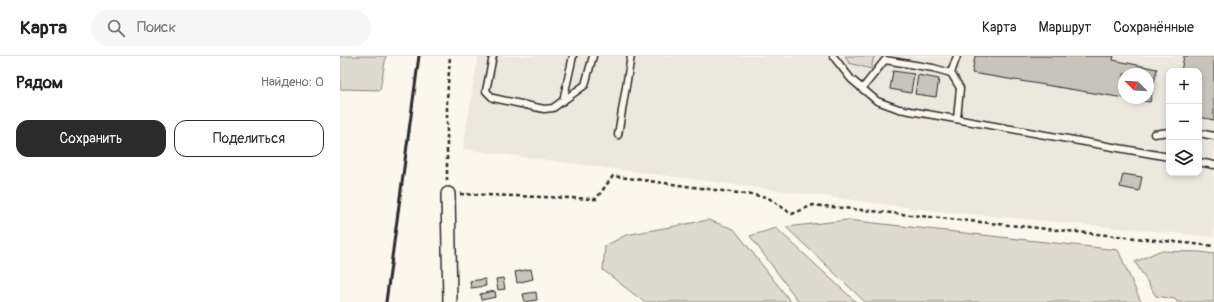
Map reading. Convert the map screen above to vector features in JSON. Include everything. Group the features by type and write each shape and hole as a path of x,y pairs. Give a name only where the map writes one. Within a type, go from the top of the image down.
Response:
{"street":[{"path":"448,194 450,302"}],"lane":[{"path":"493,56 486,91 493,98 544,109 553,108 585,85 593,56"},
{"path":"563,101 573,56"},
{"path":"618,136 631,56"},
{"path":"833,56 851,79 877,101 899,108 1166,156"},
{"path":"951,73 957,56"},
{"path":"862,89 885,60 892,58 951,73 960,88 957,119"},
{"path":"1154,134 1166,132"},
{"path":"1202,134 1214,136"},
{"path":"1202,163 1214,165"}],"path":[{"path":"450,56 447,100 448,194 596,199 613,176 767,197 792,214 814,205 1214,246"}],"shaded area":[{"path":"340,56 386,56 380,90 340,89"},
{"path":"478,56 1214,56 1214,237 928,210 463,149"},
{"path":"845,56 874,56 871,69 849,63"},
{"path":"708,220 734,229 791,302 644,302 603,270 605,246 626,235"},
{"path":"847,220 1118,250 1141,302 865,302 786,227"},
{"path":"776,228 856,302 799,302 750,236"},
{"path":"1159,251 1200,252 1214,254 1214,302 1177,302 1175,299 1156,296 1135,262"}],"building":[{"path":"975,56 1114,56 1113,60 1152,68 1118,68 1118,97 972,73"},
{"path":"1184,56 1214,56 1214,120 1202,118 1202,68 1182,68"},
{"path":"1154,68 1157,69 1154,83"},
{"path":"893,71 914,74 911,93 890,89"},
{"path":"918,75 939,79 936,97 915,94"},
{"path":"1123,174 1142,177 1139,191 1120,187"},
{"path":"531,269 533,279 517,283 515,272"},
{"path":"503,278 505,289 498,290 496,279"},
{"path":"485,279 486,286 471,288 470,281"},
{"path":"495,291 496,297 481,300 480,294"},
{"path":"536,292 537,300 525,302 523,294"}],"railway":[{"path":"386,302 419,56"}]}
